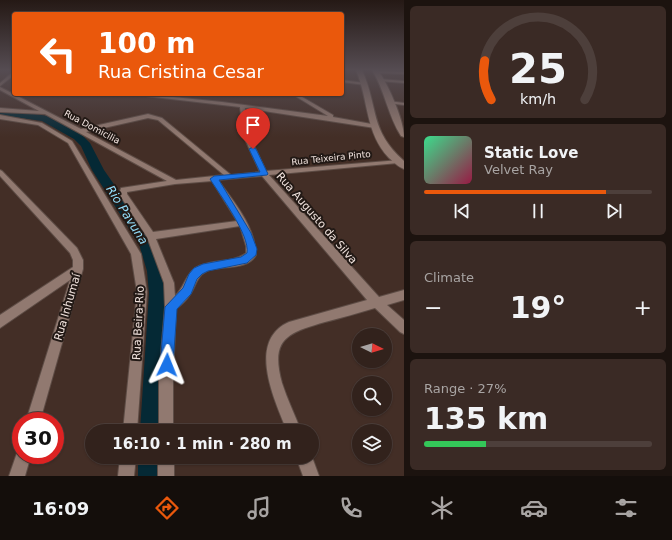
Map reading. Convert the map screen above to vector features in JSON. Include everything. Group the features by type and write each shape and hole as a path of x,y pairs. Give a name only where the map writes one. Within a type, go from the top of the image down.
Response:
{"main road":[{"path":"367,92 379,139 401,163"},
{"path":"385,92 404,134"}],"street":[{"name":"Rua Domicilia","path":"18,96 32,105 176,182"},
{"path":"176,96 375,126"},
{"path":"297,96 335,119"},
{"path":"389,102 404,104"},
{"path":"0,116 32,105"},
{"name":"Rua Augusto da Silva","path":"242,106 246,135 264,174 376,302 404,328"},
{"path":"16,111 47,113"},
{"name":"Rua Beira-Rio","path":"0,116 40,124 70,142 136,254 142,292 131,424"},
{"path":"81,131 148,116 154,117 160,119 230,177"},
{"name":"Rua Teixeira Pinto","path":"151,236 125,197 124,190 176,182 401,163"},
{"name":"Rua Inhumaí","path":"0,172 74,251 78,260 78,269 36,412"},
{"path":"171,307 187,291 193,277 198,271 206,267 249,258 252,249 242,224 214,179"},
{"path":"166,424 168,340 171,307 169,283 151,236 242,224"},
{"path":"0,322 78,269"},
{"path":"291,424 275,382 272,354 280,336 288,329 302,322 404,295"},
{"path":"17,476 20,464"},
{"path":"126,476 127,464"},
{"path":"166,464 166,476"},
{"path":"307,464 311,476"}],"waterway":[{"name":"Rio Pavuna","path":"0,112 45,118 78,137 86,145 98,170 147,243 156,271 158,293 153,424"},
{"name":"Rio Pavuna","path":"152,464 152,476"}],"route":[{"path":"167,365 171,307 187,291 193,277 198,271 206,267 244,260 249,258 251,255 252,249 247,233 214,179 264,174 253,149"}]}
